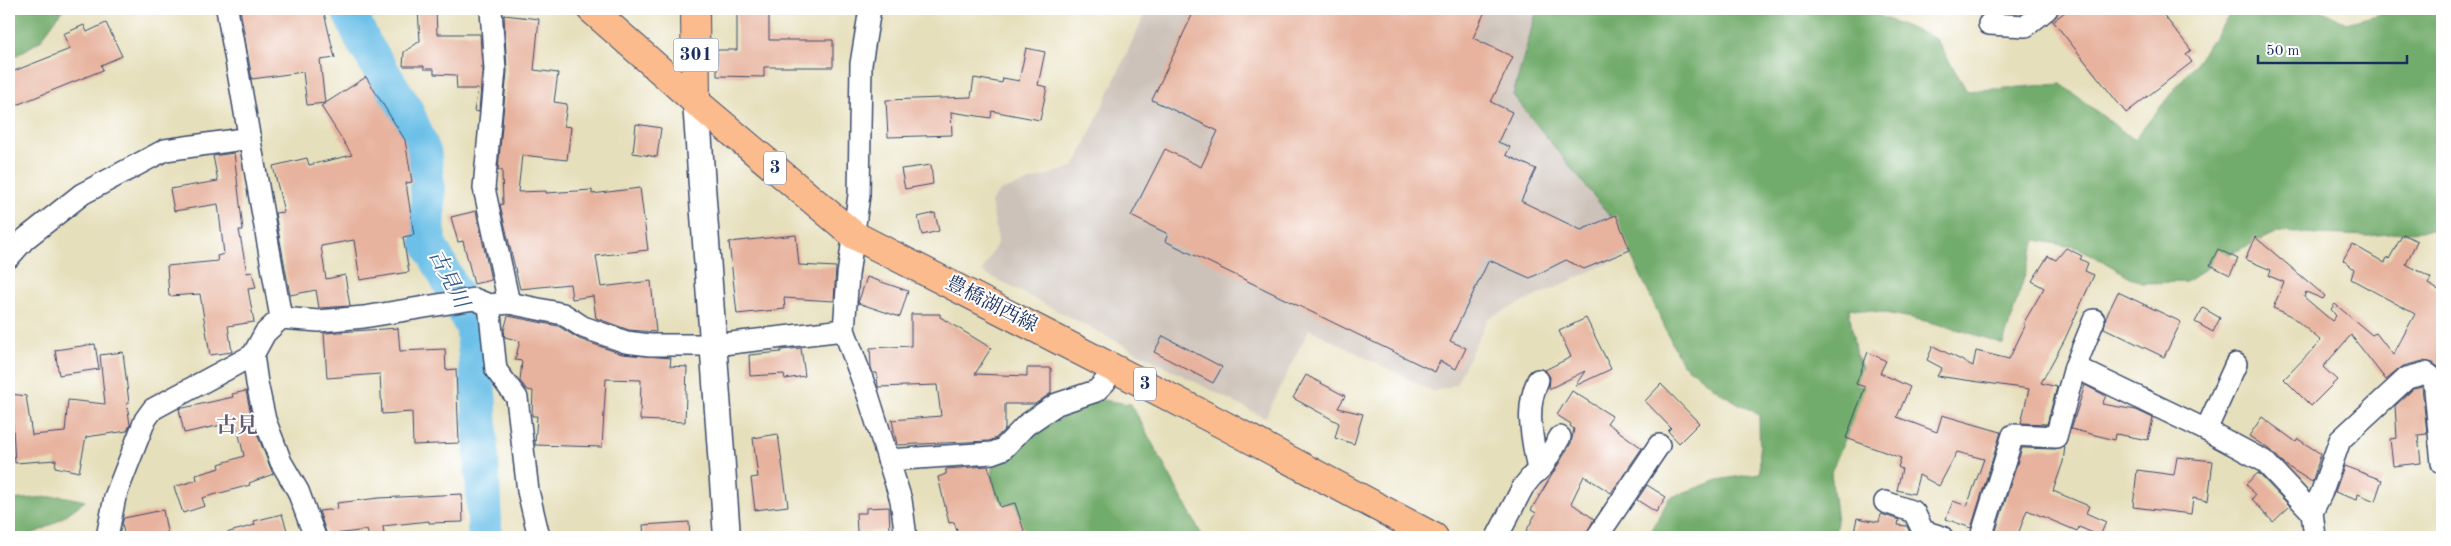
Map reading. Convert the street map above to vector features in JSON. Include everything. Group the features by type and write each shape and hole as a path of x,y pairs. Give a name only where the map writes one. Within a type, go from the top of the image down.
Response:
{"main road":[{"name":"豊橋湖西線","path":"591,9 696,102 854,235 1111,367 1434,537"},
{"name":"301","path":"695,9 696,102"}],"street":[{"path":"227,9 282,318"},
{"path":"491,9 495,70 484,188 499,304 496,370 517,398 528,492 539,537"},
{"path":"870,9 861,64 859,195 848,275 844,330 868,395 901,500 906,537"},
{"path":"1989,24 2026,26 2047,9"},
{"path":"696,102 727,537"},
{"path":"9,257 25,239 82,194 165,150 250,138"},
{"path":"107,537 115,497 145,420 152,409 253,355 265,332 282,318 319,322 364,317 474,299 563,314 583,327 626,342 650,345 714,345 844,330"},
{"path":"1981,537 2012,435 2056,437 2075,366 2094,320"},
{"path":"253,355 265,420 282,462 298,491 315,537"},
{"path":"2206,430 2236,364"},
{"path":"2075,366 2206,430 2264,461 2312,512"},
{"path":"888,460 992,453 1003,449 1026,425 1057,404 1096,392 1104,382 1111,367"},
{"path":"2315,537 2312,512 2321,494 2340,440 2407,378 2426,373 2434,379 2442,450"},
{"path":"1538,380 1532,392 1529,412 1530,431 1538,471"},
{"path":"1497,537 1523,487 1543,466 1560,437"},
{"path":"1597,537 1659,445"},
{"path":"1885,502 1914,512 1923,531 1942,537"}],"shaded area":[{"path":"1147,9 1536,9 1513,95 1617,225 1633,252 1488,318 1456,384 1434,392 1309,329 1265,418 982,272 998,241 991,202 1000,191 1075,166"}],"green space":[{"path":"9,9 63,9 40,41 9,60"},
{"path":"1537,9 1863,9 1936,39 1967,91 2061,84 2134,140 2198,60 2234,9 2319,9 2346,23 2400,9 2442,9 2442,229 2367,236 2277,232 2221,258 2186,282 2141,283 2079,248 2036,240 2003,344 1927,322 1849,308 1855,350 1871,391 1852,423 1831,472 1837,522 1834,537 1648,537 1669,498 1718,480 1760,473 1759,415 1724,395 1681,362 1617,225 1513,95"},
{"path":"1093,399 1131,404 1203,537 1016,537 1014,515 993,491 992,459"},
{"path":"62,496 85,501 50,526 31,534 9,537 9,500"}],"building":[{"path":"240,9 323,9 335,58 320,60 325,103 307,105 303,72 252,79"},
{"path":"418,9 436,9 437,34 480,34 482,70 479,112 474,111 478,89 457,89 456,75 434,74 434,69 424,69 424,66 403,66 404,52 420,41"},
{"path":"1195,9 1486,9 1473,38 1513,57 1491,102 1512,112 1498,142 1510,147 1506,155 1536,169 1521,201 1581,230 1616,215 1630,250 1584,269 1566,260 1530,278 1489,260 1450,341 1466,348 1456,369 1440,361 1435,372 1165,241 1168,234 1131,216 1165,149 1201,167 1218,131 1152,100"},
{"path":"2069,9 2159,9 2191,50 2186,54 2192,62 2126,113 2053,21"},
{"path":"737,11 769,12 769,40 833,40 833,67 764,67 764,77 717,76 717,50 737,50"},
{"path":"504,15 539,19 534,70 558,73 554,102 567,104 564,126 571,127 567,160 522,155 518,192 546,191 546,193 592,190 592,194 640,188 648,250 596,256 601,287 651,281 656,332 629,330 596,318 593,296 572,299 570,284 520,289 500,205 503,204 502,170 498,170 507,71"},
{"path":"106,23 122,56 101,65 103,70 9,108 9,73 70,49 63,34 84,25 87,32"},
{"path":"1026,48 1045,52 1038,85 1047,87 1040,120 992,111 991,118 951,112 952,135 888,137 886,100 971,97 974,78 1002,83 1003,78 1019,81"},
{"path":"366,77 405,140 412,182 406,183 414,235 403,237 409,272 360,280 354,240 321,246 326,279 345,275 350,306 319,308 316,290 290,295 275,213 284,212 273,166 307,158 309,165 352,155 321,106"},
{"path":"636,124 661,128 657,157 633,153"},
{"path":"234,153 243,230 239,230 247,273 252,272 256,288 248,289 254,322 228,326 232,352 210,355 200,294 169,296 167,266 218,261 217,256 224,254 218,204 174,211 170,189 218,181 213,156"},
{"path":"931,165 933,184 905,189 901,169"},
{"path":"476,211 491,280 474,284 463,241 458,242 451,217"},
{"path":"935,213 939,231 922,235 918,217"},
{"path":"2403,234 2417,241 2406,264 2431,278 2428,284 2442,292 2442,370 2433,363 2423,361 2403,366 2386,380 2351,335 2323,367 2337,380 2311,406 2284,379 2321,341 2290,315 2273,308 2284,282 2269,276 2271,270 2245,259 2255,237 2325,296 2323,299 2306,292 2304,297 2332,321 2336,316 2331,309 2335,304 2372,335 2376,333 2393,355 2415,314 2351,279 2354,269 2343,260 2352,244 2385,263"},
{"path":"796,235 799,265 836,267 834,301 784,298 785,309 737,314 729,242"},
{"path":"2066,248 2082,256 2080,259 2088,263 2085,271 2094,275 2065,339 2041,383 2057,387 2047,424 2021,423 2029,389 1937,376 1942,368 1927,360 1933,346 1973,366 1976,351 2009,359 2025,326 2023,324 2044,288 2032,281 2048,256 2056,260"},
{"path":"2218,249 2238,259 2230,275 2210,265"},
{"path":"867,277 908,291 900,317 858,303"},
{"path":"2118,292 2181,322 2164,357 2104,328 2106,317"},
{"path":"2203,308 2220,318 2213,332 2195,322"},
{"path":"911,314 940,314 940,317 991,348 975,374 1027,376 1027,368 1051,368 1051,393 1035,404 1005,404 1005,429 996,438 989,441 897,445 892,420 941,416 937,385 878,387 877,373 873,373 871,367 870,348 911,346"},
{"path":"508,316 558,326 579,339 622,354 671,358 670,366 687,367 685,422 640,420 641,380 606,379 602,447 535,445 537,416 532,416 533,391 527,390 520,381 522,361 515,360 520,341 505,337 504,330"},
{"path":"1586,318 1611,369 1575,386 1585,371 1549,389 1550,377 1545,370 1571,357 1559,331"},
{"path":"398,328 400,351 445,349 446,370 456,369 459,443 413,445 412,412 382,414 380,374 327,378 324,333"},
{"path":"1163,336 1222,367 1213,383 1154,352"},
{"path":"95,344 99,369 59,375 55,350"},
{"path":"801,348 805,376 785,379 784,374 750,376 749,355"},
{"path":"123,352 129,403 127,403 130,425 127,431 86,437 79,472 55,467 56,460 15,463 11,394 26,396 32,435 65,432 68,400 105,404 100,355"},
{"path":"1868,352 1886,361 1880,373 1910,387 1897,417 1937,432 1942,415 2001,432 1971,528 1946,519 1953,501 1967,506 1984,459 1957,452 1939,486 1919,475 1914,494 1897,490 1902,469 1898,467 1901,458 1846,438 1865,387 1856,384"},
{"path":"1306,375 1345,396 1338,408 1363,414 1354,444 1335,438 1339,423 1293,398"},
{"path":"1661,384 1699,423 1679,443 1668,431 1671,428 1645,401"},
{"path":"2085,385 2106,396 2102,404 2136,410 2153,418 2148,440 2116,434 2115,440 2071,429"},
{"path":"2422,387 2427,434 2418,435 2421,463 2393,466 2390,439 2397,438 2395,406 2413,389"},
{"path":"246,391 253,424 273,474 249,483 250,485 202,498 205,506 183,513 174,487 197,480 196,475 220,468 219,464 244,456 236,422 184,433 179,409 233,397 232,394"},
{"path":"1572,391 1612,416 1607,423 1642,448 1611,493 1584,476 1571,503 1594,519 1585,537 1523,537 1536,513 1531,510 1571,443 1574,429 1570,426 1571,424 1557,415"},
{"path":"2262,417 2296,442 2298,439 2321,454 2312,482 2285,465 2273,452 2249,436"},
{"path":"778,434 788,506 755,510 751,478 758,477 753,438"},
{"path":"2065,446 2063,462 2053,491 2089,506 2086,513 2106,522 2100,536 2079,527 2077,531 2027,510 2017,537 1994,537 2022,448 2055,449"},
{"path":"2177,457 2213,461 2208,501 2193,498 2191,514 2133,507 2137,470 2174,475"},
{"path":"988,466 1000,507 1015,503 1026,537 959,537 954,522 949,523 938,477 946,474 946,469"},
{"path":"2344,466 2382,480 2375,501 2358,494 2357,500 2335,492"},
{"path":"2258,473 2290,506 2273,522 2252,499 2255,495 2246,484"},
{"path":"1647,485 1666,497 1656,512 1637,500"},
{"path":"462,494 463,522 429,523 429,521 383,526 384,536 369,537 367,530 327,535 319,511 338,509 337,503 379,498"},
{"path":"889,507 890,530 857,532 856,513 866,513 866,508"},
{"path":"163,510 168,537 125,537 122,524 124,518"},
{"path":"282,514 289,537 227,537 226,533 255,525 254,521"},
{"path":"1881,514 1899,520 1898,525 1907,526 1912,537 1853,537 1857,518 1879,522"},
{"path":"689,522 690,537 644,537 643,525"}],"waterway":[{"name":"古見川","path":"348,9 364,43 405,108 424,153 428,194 428,242 473,328 479,398 485,537"}],"district":[{"name":"古見","path":"237,426"}]}
